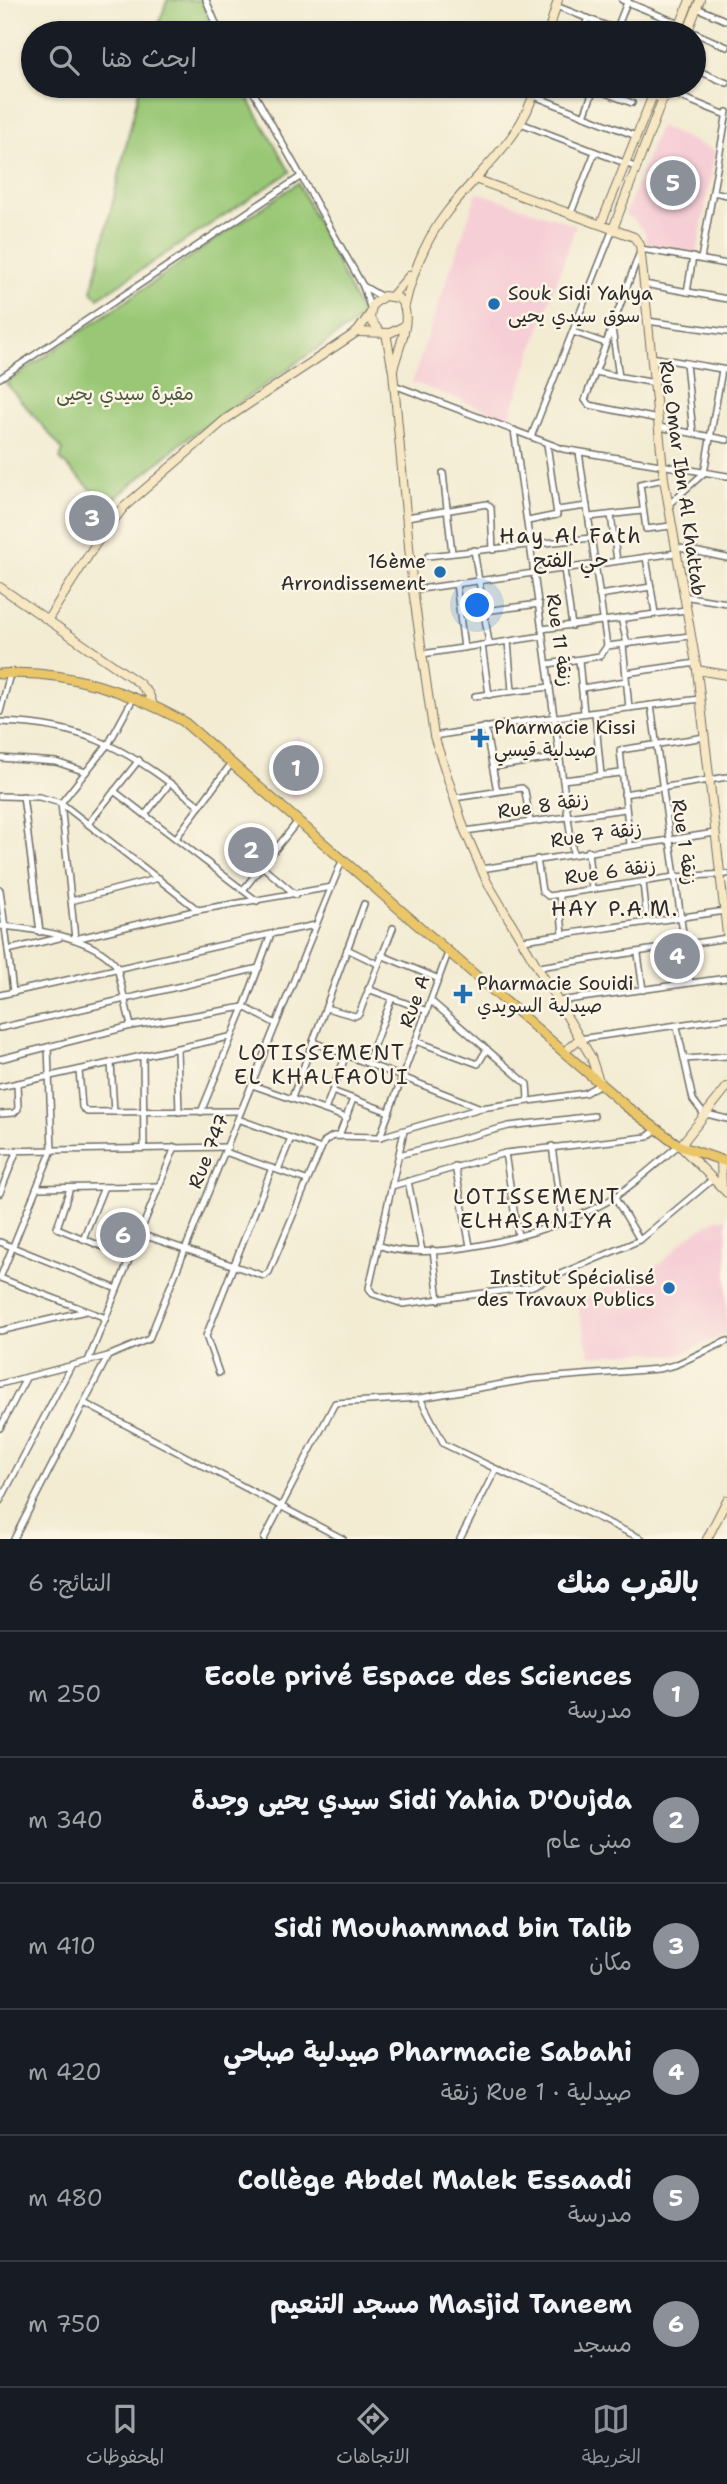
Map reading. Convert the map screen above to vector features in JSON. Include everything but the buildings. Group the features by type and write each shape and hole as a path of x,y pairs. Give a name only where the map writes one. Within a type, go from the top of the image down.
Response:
{"main road":[{"path":"5,673 81,680 153,705 197,732 448,953 656,1130 679,1146 724,1161"}],"street":[{"path":"206,0 215,21"},
{"path":"681,21 690,0"},
{"path":"619,21 625,1 663,21"},
{"path":"552,21 557,3 594,21"},
{"path":"692,21 699,4 727,21"},
{"path":"706,39 727,47"},
{"path":"706,74 727,83"},
{"path":"140,1234 259,1276 269,1272 306,1180 328,1138 380,1137 481,1108 528,1099 585,1093 600,1084 598,1070 481,869 465,831 434,737 413,590 393,372 382,332 372,324 363,286 257,98"},
{"path":"392,296 412,273 440,221 523,124 533,98"},
{"path":"539,98 636,136"},
{"path":"584,116 590,98"},
{"path":"620,98 632,103"},
{"path":"601,224 652,98"},
{"path":"531,437 663,98"},
{"path":"693,98 727,114 701,259"},
{"path":"523,124 635,167"},
{"path":"571,213 595,152"},
{"path":"0,377 300,177"},
{"path":"475,179 613,229 636,239 641,249 605,343 587,404 727,440"},
{"path":"713,192 727,195"},
{"path":"641,249 727,264"},
{"name":"Rue Omar Ibn Al Khattab","path":"641,249 664,479 696,667 715,833 724,874 727,936"},
{"path":"687,292 693,257"},
{"path":"393,372 407,317 405,305 412,273"},
{"path":"643,284 727,299"},
{"path":"363,286 382,297 392,296 405,305"},
{"path":"48,619 94,545 124,507 226,419 357,332 382,297"},
{"path":"647,321 727,332"},
{"path":"612,324 619,377"},
{"path":"357,332 397,331 404,326"},
{"path":"573,332 605,343"},
{"path":"651,357 725,370 709,437 704,472 668,505"},
{"path":"686,363 693,433"},
{"path":"595,372 654,383"},
{"path":"394,384 547,444 579,452 727,476"},
{"name":"Rue 11 زنقة","path":"514,430 573,853"},
{"path":"527,521 555,517 557,510 547,444"},
{"path":"548,664 603,655 607,646 579,452"},
{"path":"443,473 452,553"},
{"path":"664,479 640,484 642,511 646,528 671,526"},
{"path":"407,517 489,505 493,550"},
{"path":"557,510 587,506"},
{"path":"589,517 642,511"},
{"path":"611,515 617,561"},
{"path":"428,555 531,547 591,538"},
{"path":"413,590 646,557 676,550 727,558"},
{"path":"474,551 484,611 489,695"},
{"path":"646,557 655,613"},
{"path":"564,569 572,626"},
{"path":"456,583 464,648"},
{"path":"0,587 139,683 149,694 153,705"},
{"path":"599,595 651,587"},
{"path":"683,596 727,603"},
{"path":"484,611 539,604"},
{"path":"421,654 508,641 605,620 686,610"},
{"path":"621,618 629,708"},
{"path":"607,646 690,636"},
{"path":"508,641 512,691"},
{"path":"579,660 584,713"},
{"path":"626,673 696,667 727,675"},
{"path":"0,712 5,673"},
{"path":"582,688 626,681"},
{"path":"475,696 550,687"},
{"path":"75,939 61,803 109,743 134,697"},
{"path":"434,737 485,727 700,699"},
{"name":"Rue 1 زنقة","path":"651,705 690,983"},
{"path":"595,713 601,775"},
{"path":"0,722 60,727 109,743 139,760 200,806"},
{"path":"485,727 497,791"},
{"path":"630,845 620,750 705,737"},
{"path":"493,767 560,757"},
{"path":"0,758 57,762 86,772"},
{"path":"88,824 139,760"},
{"path":"176,838 232,764"},
{"path":"563,780 621,773"},
{"path":"624,794 727,777"},
{"path":"145,815 170,783"},
{"path":"454,797 524,789 530,822"},
{"path":"114,791 257,901"},
{"path":"0,796 23,796 61,803 198,910"},
{"path":"23,796 40,932"},
{"name":"Rue 8 زنقة","path":"465,831 625,809"},
{"path":"243,890 298,821"},
{"name":"Rue 7 زنقة","path":"481,869 715,833"},
{"path":"588,851 592,889"},
{"name":"Rue 6 زنقة","path":"537,859 546,896 674,877 724,874"},
{"name":"Rue 747","path":"108,1356 143,1344 151,1336 342,861"},
{"path":"262,866 296,895"},
{"path":"71,901 159,878"},
{"path":"643,882 647,921"},
{"path":"2,926 75,939 198,910 332,887"},
{"path":"0,890 2,926 13,992"},
{"path":"559,894 563,934"},
{"path":"292,1098 365,904"},
{"path":"523,940 725,911"},
{"path":"0,995 316,925"},
{"path":"326,1008 358,1015 393,928"},
{"path":"201,1111 271,934"},
{"path":"539,968 638,954 727,936"},
{"path":"8,950 61,938"},
{"path":"75,939 98,950 117,967 131,1026"},
{"path":"347,949 378,964"},
{"name":"Rue A","path":"380,1137 448,953"},
{"path":"638,954 643,990"},
{"path":"381,955 439,979"},
{"path":"0,1028 259,968"},
{"path":"559,1001 727,978"},
{"path":"368,989 427,1011"},
{"path":"367,1063 392,998"},
{"path":"431,1001 527,1084 528,1099"},
{"path":"0,1059 131,1026 244,1007 276,1024"},
{"path":"564,1052 579,1039 727,1018"},
{"path":"677,1027 693,1100 704,1113 727,1119"},
{"path":"0,1087 229,1037"},
{"path":"416,1041 478,1064 487,1049"},
{"path":"313,1042 481,1108"},
{"path":"48,1047 52,1150 0,1278 106,1318"},
{"path":"177,1048 179,1112"},
{"path":"325,1111 346,1055"},
{"path":"144,1056 144,1148"},
{"path":"685,1059 727,1056"},
{"path":"111,1063 114,1112"},
{"path":"79,1070 83,1110 241,1111"},
{"path":"0,1114 18,1110 17,1083"},
{"path":"252,1085 347,1118"},
{"path":"379,1245 401,1252 422,1251 518,1237 615,1198 679,1146 727,1087"},
{"path":"332,1091 389,1112"},
{"path":"339,1136 353,1099"},
{"path":"398,1155 509,1126 594,1116"},
{"path":"238,1119 321,1149"},
{"path":"392,1186 505,1153 647,1137 656,1130"},
{"path":"404,1131 369,1288 373,1294 403,1304 530,1287 639,1240 713,1179"},
{"path":"219,1373 206,1336 275,1169 291,1138"},
{"path":"552,1146 562,1220"},
{"path":"679,1146 724,1190"},
{"path":"88,1361 175,1147"},
{"path":"0,1151 175,1147 226,1149 306,1180"},
{"path":"0,1193 17,1150"},
{"path":"505,1153 518,1237"},
{"path":"724,1161 724,1190"},
{"path":"455,1166 470,1246"},
{"path":"408,1181 422,1251"},
{"path":"37,1188 159,1186"},
{"path":"83,1239 104,1187"},
{"path":"70,1188 56,1226 59,1230 130,1258"},
{"path":"615,1198 639,1240"},
{"path":"0,1242 117,1289"},
{"path":"433,1250 439,1300"},
{"path":"0,1331 87,1311"},
{"path":"264,1539 335,1403 420,1398 532,1379 658,1369 675,1365 727,1341"},
{"path":"0,1384 108,1356"},
{"path":"14,1539 108,1356"},
{"path":"0,1501 71,1366"},
{"path":"0,1428 26,1378"},
{"path":"420,1398 441,1441 642,1539"},
{"path":"84,1403 343,1539"},
{"path":"460,1539 496,1469"},
{"path":"708,1539 727,1500"}],"shaded area":[{"path":"659,126 715,151 697,254 646,244 645,233 634,220 625,215"},
{"name":"Souk Sidi Yahya سوق سيدي يحيى","path":"477,192 576,225 509,418 412,382"},
{"path":"297,735 328,762 294,800 264,774"},
{"name":"Institut Spécialisé des Travaux Publics","path":"717,1219 727,1219 727,1333 677,1356 646,1352 590,1356 576,1302 660,1264 686,1238"}],"green space":[{"path":"167,0 201,0 209,21 160,21"},
{"path":"137,98 248,98 290,172 98,298 92,291"},
{"name":"مقبرة سيدي يحيى","path":"298,183 363,317 185,440 107,505 60,459 63,450 6,383"}],"place":[{"name":"Collège Abdel Malek Essaadi","path":"673,183"},
{"name":"Souk Sidi Yahya سوق سيدي يحيى","path":"494,304"},
{"name":"Sidi Mouhammad bin Talib","path":"92,518"},
{"name":"16ème Arrondissement","path":"440,572"},
{"name":"Pharmacie Kissi صيدلية قيسي","path":"480,738"},
{"name":"Ecole privé Espace des Sciences","path":"296,768"},
{"name":"Sidi Yahia D'Oujda سيدي يحيى وجدة","path":"251,850"},
{"name":"Pharmacie Sabahi صيدلية صباحي","path":"677,956"},
{"name":"Pharmacie Souidi صيدلية السويدي","path":"463,994"},
{"name":"Masjid Taneem مسجد التنعيم","path":"123,1235"},
{"name":"Institut Spécialisé des Travaux Publics","path":"669,1288"}],"district":[{"name":"Hay Al Fath حي الفتح","path":"571,548"},
{"name":"HAY P.A.M.","path":"615,909"},
{"name":"LOTISSEMENT EL KHALFAOUI","path":"322,1065"},
{"name":"LOTISSEMENT ELHASANIYA","path":"537,1209"}]}
